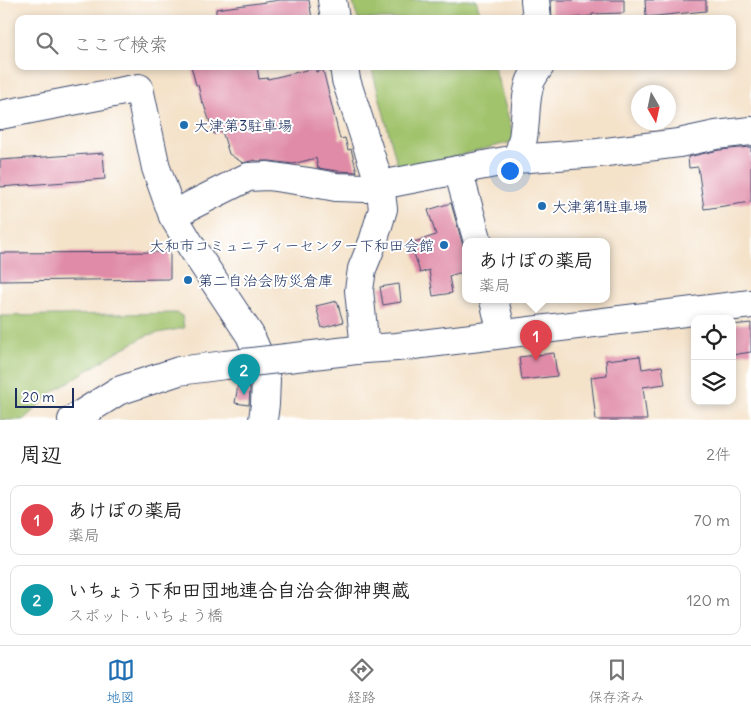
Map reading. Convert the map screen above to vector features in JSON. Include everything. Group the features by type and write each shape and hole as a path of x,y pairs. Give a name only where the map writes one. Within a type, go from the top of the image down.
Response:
{"street":[{"path":"332,0 334,15"},
{"path":"535,0 537,15"},
{"path":"345,70 346,80 380,185 383,209 362,269 359,290 365,349"},
{"path":"516,159 521,150 524,137 530,82 538,70"},
{"path":"0,115 139,88 156,168 174,216 191,246 250,335 259,356 266,380 263,420"},
{"path":"174,216 190,206 248,178 268,176 336,187 365,188 516,159 598,153 751,131"},
{"path":"458,170 477,238"},
{"path":"495,303 502,334"},
{"path":"72,420 118,391 179,372 225,365 397,347 751,304"}],"green space":[{"path":"352,0 476,0 481,15 357,15"},
{"path":"372,70 495,70 515,141 399,171"},
{"path":"176,313 182,316 184,328 148,335 118,351 53,392 23,420 0,420 0,316"}],"building":[{"path":"280,0 309,0 311,15 216,15 216,9"},
{"path":"551,0 624,0 624,13 552,15"},
{"path":"645,0 706,0 706,11 646,15"},
{"path":"192,70 258,70 259,79 268,79 306,70 316,70 316,72 323,70 340,139 345,138 348,150 351,149 357,172 318,168 316,158 293,164 255,160 243,163 229,154 222,131 214,134 202,103 198,85 196,85"},
{"path":"751,147 751,202 704,209 698,167 689,168 688,157 719,150"},
{"path":"103,153 105,179 0,187 0,160"},
{"path":"451,203 462,242 462,272 449,276 452,293 433,296 429,270 420,273 411,243 436,235 428,210"},
{"path":"170,252 170,279 0,281 0,253"},
{"path":"399,284 401,302 383,305 380,287"},
{"path":"337,301 343,322 322,328 316,306"},
{"path":"751,323 751,352 736,354 736,325"},
{"path":"554,353 557,376 522,380 519,357"},
{"path":"640,356 642,369 662,366 665,384 643,387 647,420 596,420 591,377 607,375 606,360"},
{"path":"238,385 250,387 249,405 235,403"}],"place":[{"name":"大津第3駐車場","path":"184,125"},
{"name":"大津第1駐車場","path":"542,206"},
{"name":"大和市コミュニティーセンター下和田会館","path":"444,245"},
{"name":"第二自治会防災倉庫","path":"188,280"},
{"name":"あけぼの薬局","path":"536,361"},
{"name":"いちょう下和田団地連合自治会御神輿蔵","path":"244,395"}]}
